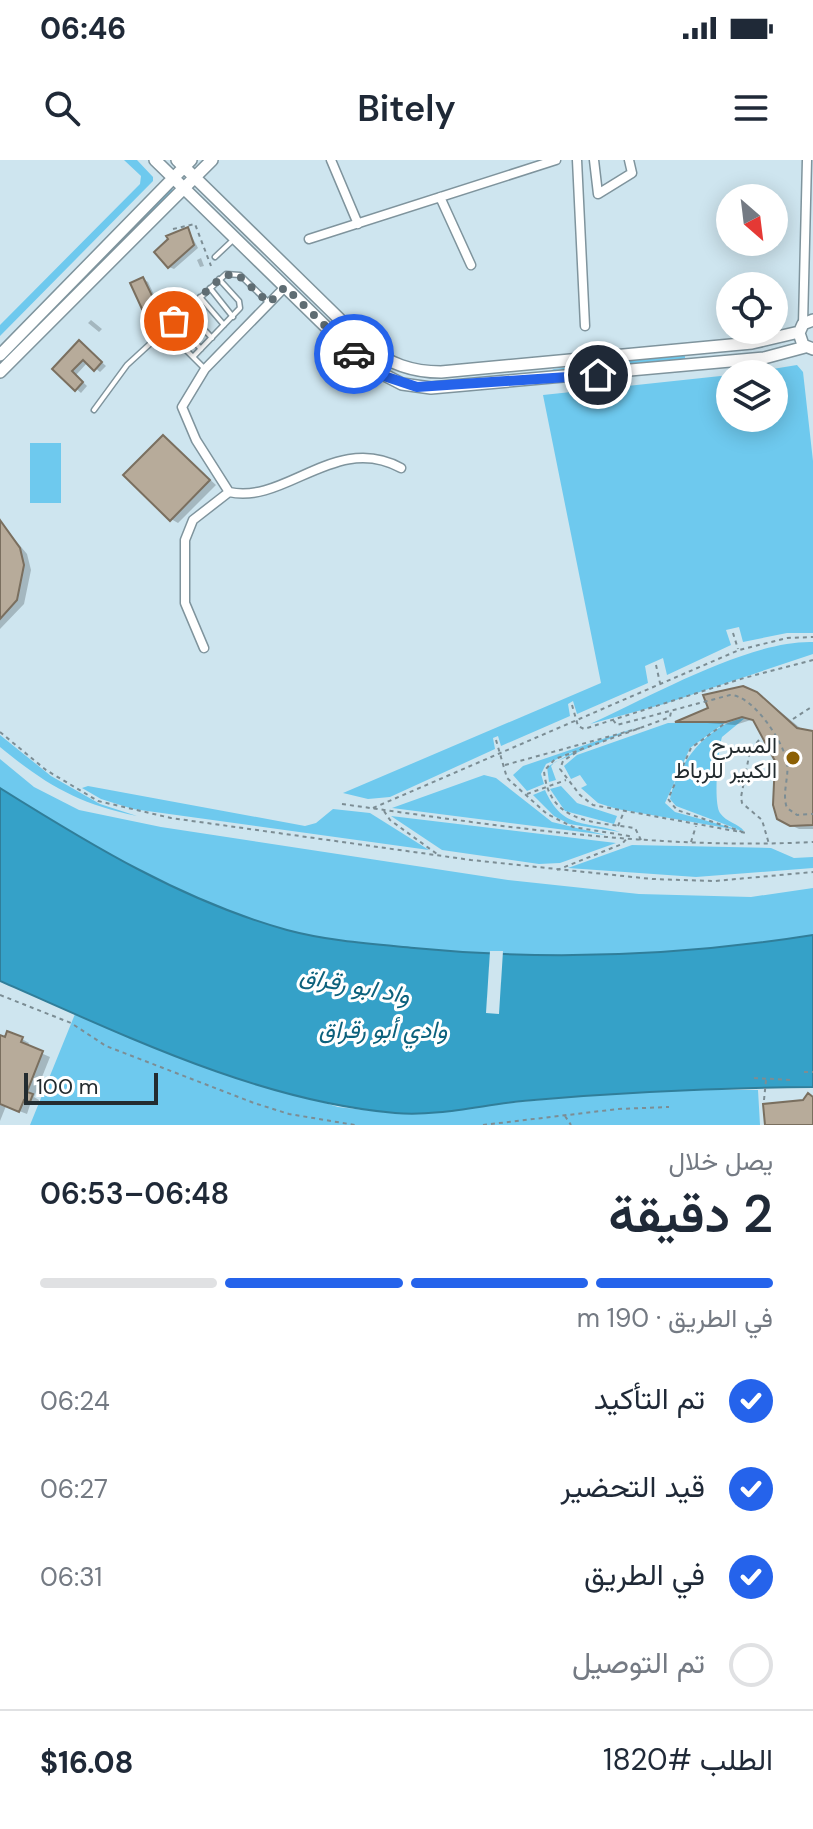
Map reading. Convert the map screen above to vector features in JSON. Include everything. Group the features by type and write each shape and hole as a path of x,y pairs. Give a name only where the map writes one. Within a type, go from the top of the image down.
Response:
{"street":[{"path":"155,160 356,357 381,375 402,384 431,388 764,358 809,348 805,325 807,160"},
{"path":"0,372 212,160"},
{"path":"331,160 358,224"},
{"path":"309,239 556,160"},
{"path":"577,160 585,326"},
{"path":"594,160 598,194 632,173 629,160"},
{"path":"0,355 173,178 184,162 195,178 367,346 387,360 427,372 763,342 805,325"},
{"path":"440,197 471,265"},
{"path":"285,287 205,369 185,399 183,416 229,492 244,495 261,491 355,458 384,460 401,468"},
{"path":"698,348 699,364"},
{"path":"381,375 387,360"},
{"path":"529,364 531,380"},
{"path":"204,648 185,603 185,540 193,520 229,492"}],"lane":[{"path":"215,257 235,238"},
{"path":"94,410 119,374 219,279 231,273 240,275 269,303"},
{"path":"193,357 233,317 240,303 219,279"},
{"path":"210,288 233,317"},
{"path":"200,297 224,325"},
{"path":"186,310 212,338"},
{"path":"174,321 201,349"},
{"path":"165,329 205,369"}],"path":[{"path":"173,229 195,224 211,266"},
{"path":"733,633 739,650"},
{"path":"373,808 739,650 787,638 813,637"},
{"path":"572,705 581,729 813,660"},
{"path":"656,665 660,685"},
{"path":"613,720 616,726 730,695 750,701 786,755 787,808 797,815 813,814"},
{"path":"793,719 813,706"},
{"path":"641,840 635,828 582,821 563,813 556,807 544,774 547,764 583,748 645,728 670,717 670,711"},
{"path":"583,748 561,763 560,771 586,801 623,813 747,831 673,808 668,799 691,748 724,724"},
{"path":"503,766 639,726 645,728"},
{"path":"0,732 46,770 116,807 557,870 700,881 813,872"},
{"path":"496,740 507,778 563,824 628,835 629,840"},
{"path":"759,740 750,751 741,800 762,820 769,844"},
{"path":"525,794 567,780"},
{"path":"342,804 629,840 769,844 813,842"},
{"path":"384,810 390,820 438,855"},
{"path":"618,826 623,813"},
{"path":"691,842 696,825"},
{"path":"557,870 629,840"},
{"path":"503,864 503,869"},
{"path":"0,995 71,1023 106,1046 289,1114 355,1125"},
{"path":"804,1072 813,1072"},
{"path":"754,1078 792,1080"},
{"path":"764,1100 766,1079"},
{"path":"483,1125 564,1114 669,1107"},
{"path":"564,1114 571,1125"}],"shaded area":[{"path":"124,160 137,160 153,177 153,181 0,336 0,325 140,184 141,176"},
{"path":"171,188 174,191 0,366 0,362"},
{"path":"685,355 685,359 552,370 554,369"},
{"path":"797,365 803,372 813,461 813,633 787,633 743,642 739,627 726,630 731,645 667,675 663,658 645,666 648,683 577,714 573,701 568,704 570,716 501,746 498,736 493,738 495,749 390,797 368,799 343,793 601,683 543,395 716,376 716,432 788,432 788,366"},
{"path":"30,443 61,443 61,503 30,503"},
{"path":"813,642 813,654 664,704 590,724 730,660 760,650"},
{"path":"745,718 722,737 717,788 720,813 744,831 598,803 581,788 587,785 580,775 571,779 564,766 577,755 668,723 726,722 690,748 665,803 675,812 740,830 676,806 670,799 679,773 696,748 719,728"},
{"path":"635,728 558,761 577,750 546,764 541,774 544,784 527,791 513,775 523,766"},
{"path":"0,735 51,776 100,804 137,816 97,805 63,791 0,747"},
{"path":"0,759 34,787 79,810 161,827 508,880 639,894 751,897 813,888 813,935 714,948 564,955 414,948 303,934 211,904 103,850 0,788"},
{"path":"554,763 551,766 556,780 549,782 547,767"},
{"path":"484,775 496,778 552,822 606,835 392,808"},
{"path":"88,786 305,826 316,823 333,809 370,813 429,850 133,809 101,799 82,788"},
{"path":"561,786 577,803 617,816 614,824 565,811 550,789"},
{"path":"545,790 552,803 568,818 620,832 569,824 554,816 533,795"},
{"path":"391,816 616,843 560,863 539,864 442,850"},
{"path":"632,845 771,848 794,858 813,857 813,868 696,877 568,868"},
{"path":"75,1014 209,1067 338,1107 400,1114 642,1090 758,1090 760,1125 30,1125"}],"water":[{"name":"وادي أبو رقراق","path":"0,788 103,850 174,887 249,918 318,937 464,952 563,955 714,948 813,935 813,1087 604,1095 412,1114 344,1106 293,1095 193,1063 0,981"}],"pier":[{"path":"490,951 503,951 499,1014 486,1013"}],"building":[{"path":"188,227 194,245 168,268 154,252 168,239 166,236"},
{"path":"143,277 155,302 142,309 130,283"},
{"path":"79,340 102,362 94,371 83,360 72,371 83,382 75,391 52,369"},
{"path":"163,435 210,480 170,521 123,475"},
{"path":"0,520 20,548 24,565 17,600 0,619"},
{"name":"المسرح الكبير للرباط","path":"743,686 757,692 797,728 813,731 813,825 790,826 777,819 773,805 775,761 753,720 742,717 726,722 675,722 708,708 703,695"},
{"path":"7,1031 23,1037 21,1042 43,1051 27,1092 33,1094 30,1102 24,1100 19,1112 0,1104 0,1035 5,1037"},
{"path":"808,1093 813,1097 813,1125 765,1125 763,1104 803,1100"}],"way so far":[{"path":"174,321 222,277 236,273 269,303 285,287 354,354"}],"place":[{"name":"المسرح الكبير للرباط","path":"793,758"}],"route":[{"path":"354,354 381,375 417,387 598,375"}],"water label":[{"name":"واد ابو رقراق","path":"355,985"}]}
